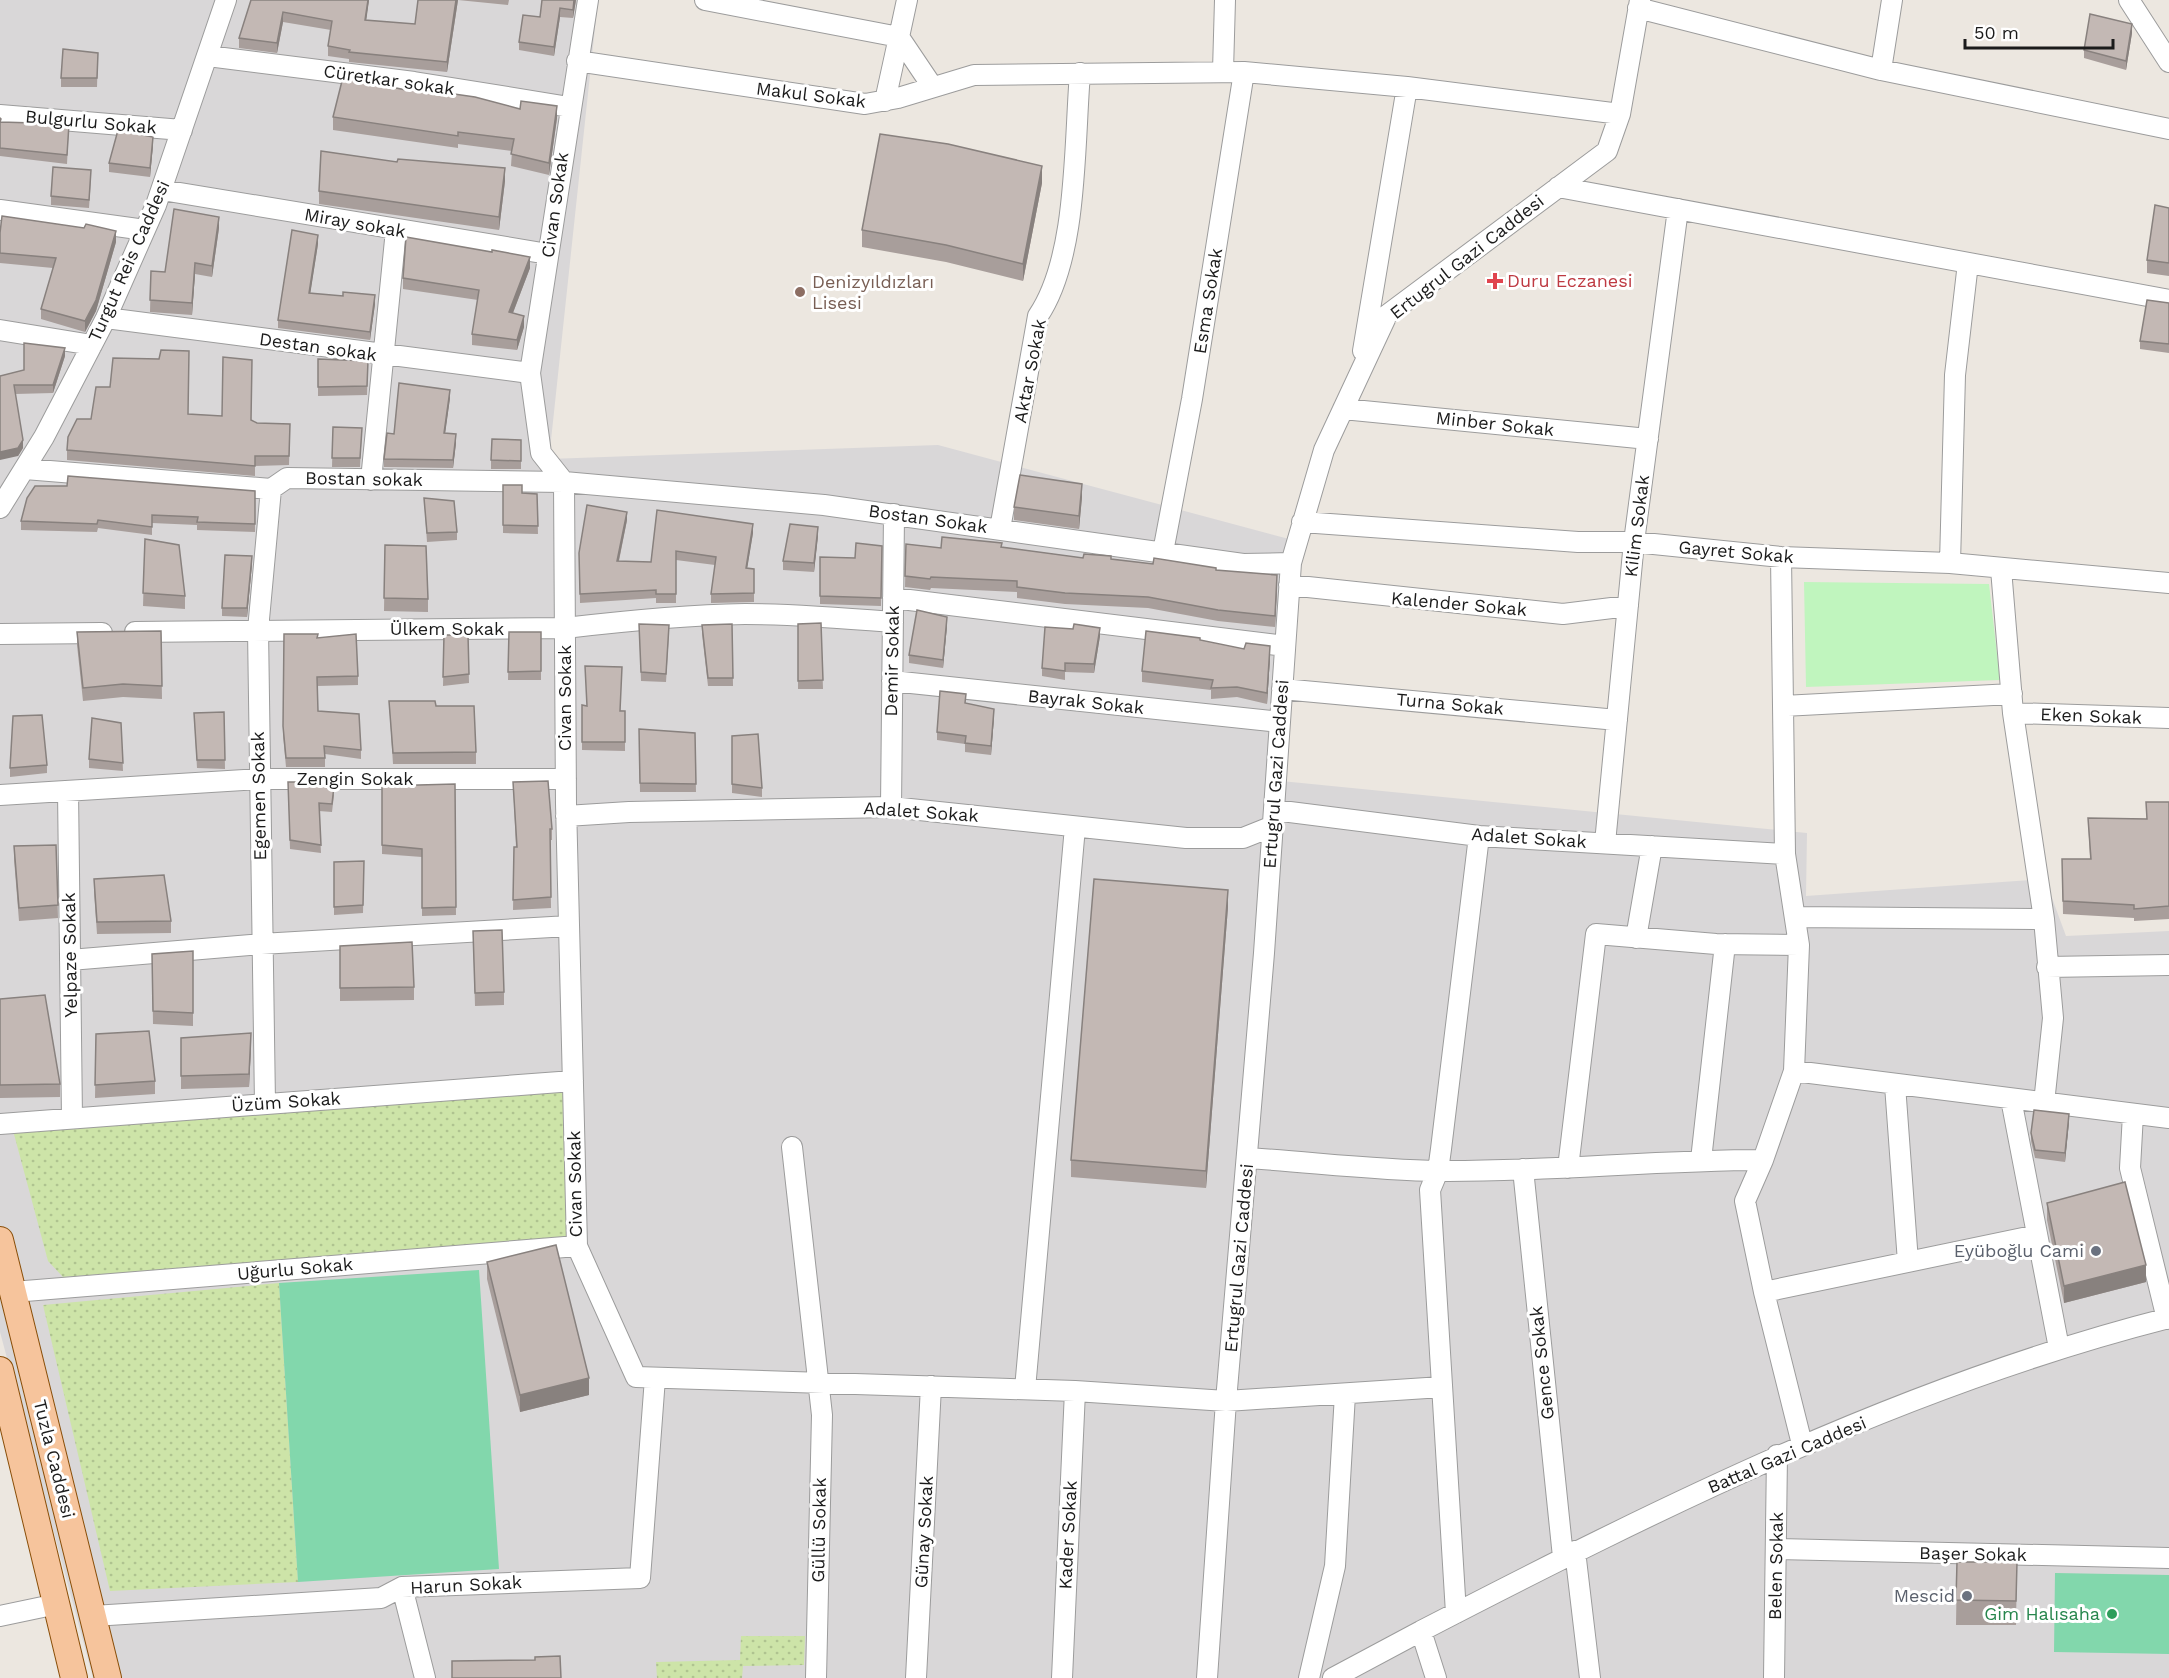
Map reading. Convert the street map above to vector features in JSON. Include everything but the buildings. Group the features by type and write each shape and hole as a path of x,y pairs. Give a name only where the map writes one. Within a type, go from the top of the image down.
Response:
{"main road":[{"name":"Tuzla Caddesi","path":"0,1240 108,1678"},
{"name":"Tuzla Caddesi","path":"0,1370 74,1678"}],"street":[{"path":"214,0 226,0"},
{"name":"Turgut Reis Caddesi","path":"0,508 44,437 106,318 162,190 226,0"},
{"name":"Civan Sokak","path":"588,0 569,107 530,373 541,453 564,483 566,816 577,1246 636,1377 655,1378"},
{"path":"705,0 899,37 932,86"},
{"path":"885,100 907,0"},
{"path":"1225,0 1223,71 1407,87 1620,114"},
{"path":"1881,70 1892,0"},
{"path":"2129,0 2169,62"},
{"path":"1639,4 1881,70 2169,129"},
{"name":"Ertugrul Gazi Caddesi","path":"1207,1678 1226,1401 1247,1158 1291,563 1324,450 1387,315 1607,151 1620,114 1639,4"},
{"name":"Cüretkar sokak","path":"208,56 414,82 569,107"},
{"name":"Makul Sokak","path":"577,61 865,104 974,75 1223,71"},
{"name":"Esma Sokak","path":"1163,552 1192,399 1244,72"},
{"name":"Aktar Sokak","path":"1000,529 1038,316 1052,295 1068,232 1080,73"},
{"path":"1358,376 1407,87"},
{"name":"Bulgurlu Sokak","path":"0,115 182,130"},
{"path":"1558,187 2169,300"},
{"name":"Miray sokak","path":"162,190 548,254"},
{"name":"Kilim Sokak","path":"1605,843 1634,542 1678,209"},
{"path":"0,210 145,230"},
{"path":"371,480 396,230"},
{"path":"1950,563 1955,375 1968,263"},
{"name":"Destan sokak","path":"106,318 383,356 530,373"},
{"path":"0,330 92,345"},
{"name":"Minber Sokak","path":"1343,409 1648,439"},
{"name":"Bostan sokak","path":"24,469 271,489 287,478 564,483"},
{"name":"Bostan Sokak","path":"564,483 824,505 1243,564 1291,563"},
{"name":"Egemen Sokak","path":"265,1104 258,630 271,489"},
{"name":"Demir Sokak","path":"891,807 894,514"},
{"name":"Gayret Sokak","path":"1302,522 1578,542 1634,542 1781,557 1950,563 2169,583"},
{"path":"1781,557 1785,854 1799,945 1794,1071 1763,1160 1745,1201 1764,1292 1802,1444"},
{"path":"2001,569 2012,704 2044,919 2053,1018 2044,1103"},
{"name":"Kalender Sokak","path":"1289,585 1418,601 1563,614 1628,606"},
{"path":"893,598 1285,646"},
{"name":"Ülkem Sokak","path":"0,634 565,628 744,614 815,616 892,622"},
{"name":"Bayrak Sokak","path":"892,681 1280,722"},
{"name":"Turna Sokak","path":"1282,689 1617,720"},
{"name":"Eken Sokak","path":"1783,706 2012,704 2169,718"},
{"name":"Zengin Sokak","path":"0,795 259,779 566,779"},
{"name":"Yelpaze Sokak","path":"68,791 72,1118"},
{"name":"Adalet Sokak","path":"566,816 629,812 891,807 1186,838 1244,838 1273,818 1479,836 1785,854"},
{"path":"1025,1389 1075,827"},
{"path":"1456,1613 1430,1190 1438,1171 1479,836"},
{"path":"1636,938 1652,846"},
{"path":"1795,917 2044,919"},
{"path":"70,960 261,944 569,926"},
{"path":"1568,1168 1596,934 1725,944 1799,945"},
{"path":"1701,1160 1725,944"},
{"path":"2048,967 2169,965"},
{"path":"1794,1071 2169,1118"},
{"name":"Üzüm Sokak","path":"0,1124 573,1081"},
{"path":"1895,1085 1908,1262"},
{"path":"2011,1099 2059,1348"},
{"path":"2133,1114 2130,1168 2168,1318"},
{"name":"Güllü Sokak","path":"792,1147 822,1414 816,1678"},
{"path":"1247,1158 1438,1171 1568,1168 1701,1160 1763,1160"},
{"name":"Gence Sokak","path":"1523,1169 1569,1554 1590,1678"},
{"path":"1764,1292 2037,1235"},
{"name":"Uğurlu Sokak","path":"13,1292 577,1246"},
{"name":"Battal Gazi Caddesi","path":"1333,1678 1569,1554 1802,1444 2059,1348 2168,1318"},
{"path":"655,1378 1075,1391 1226,1401 1442,1387"},
{"name":"Harun Sokak","path":"93,1616 381,1598 402,1587 640,1578 655,1378"},
{"name":"Günay Sokak","path":"916,1678 931,1386"},
{"name":"Kader Sokak","path":"1062,1678 1075,1391"},
{"path":"1309,1678 1335,1566 1345,1394"},
{"name":"Belen Sokak","path":"1774,1678 1778,1455"},
{"name":"Başer Sokak","path":"1776,1549 2169,1558"},
{"path":"402,1587 425,1678"},
{"path":"0,1616 57,1604"},
{"path":"1421,1631 1436,1678"}],"shaded area":[{"path":"0,0 598,0 549,459 938,445 1289,539 1271,780 1807,833 1806,896 2045,879 2066,936 2169,931 2169,1678 93,1678 0,1332"}],"green space":[{"path":"1804,582 1989,584 2000,680 1806,687"},
{"path":"564,1092 574,1239 63,1277 48,1261 11,1123"},
{"path":"479,1270 499,1569 298,1582 279,1283"},
{"path":"279,1283 298,1582 110,1591 43,1305"},
{"name":"Gim Halısaha","path":"2055,1573 2169,1575 2169,1654 2054,1652"},
{"path":"741,1636 805,1636 804,1665 743,1666 742,1678 657,1678 656,1662 740,1660"}],"place":[{"name":"Duru Eczanesi","path":"1495,281"},
{"name":"Denizyıldızları Lisesi","path":"800,292"},
{"name":"Eyüboğlu Cami","path":"2096,1251"},
{"name":"Mescid","path":"1967,1596"},
{"name":"Gim Halısaha","path":"2112,1614"}]}
